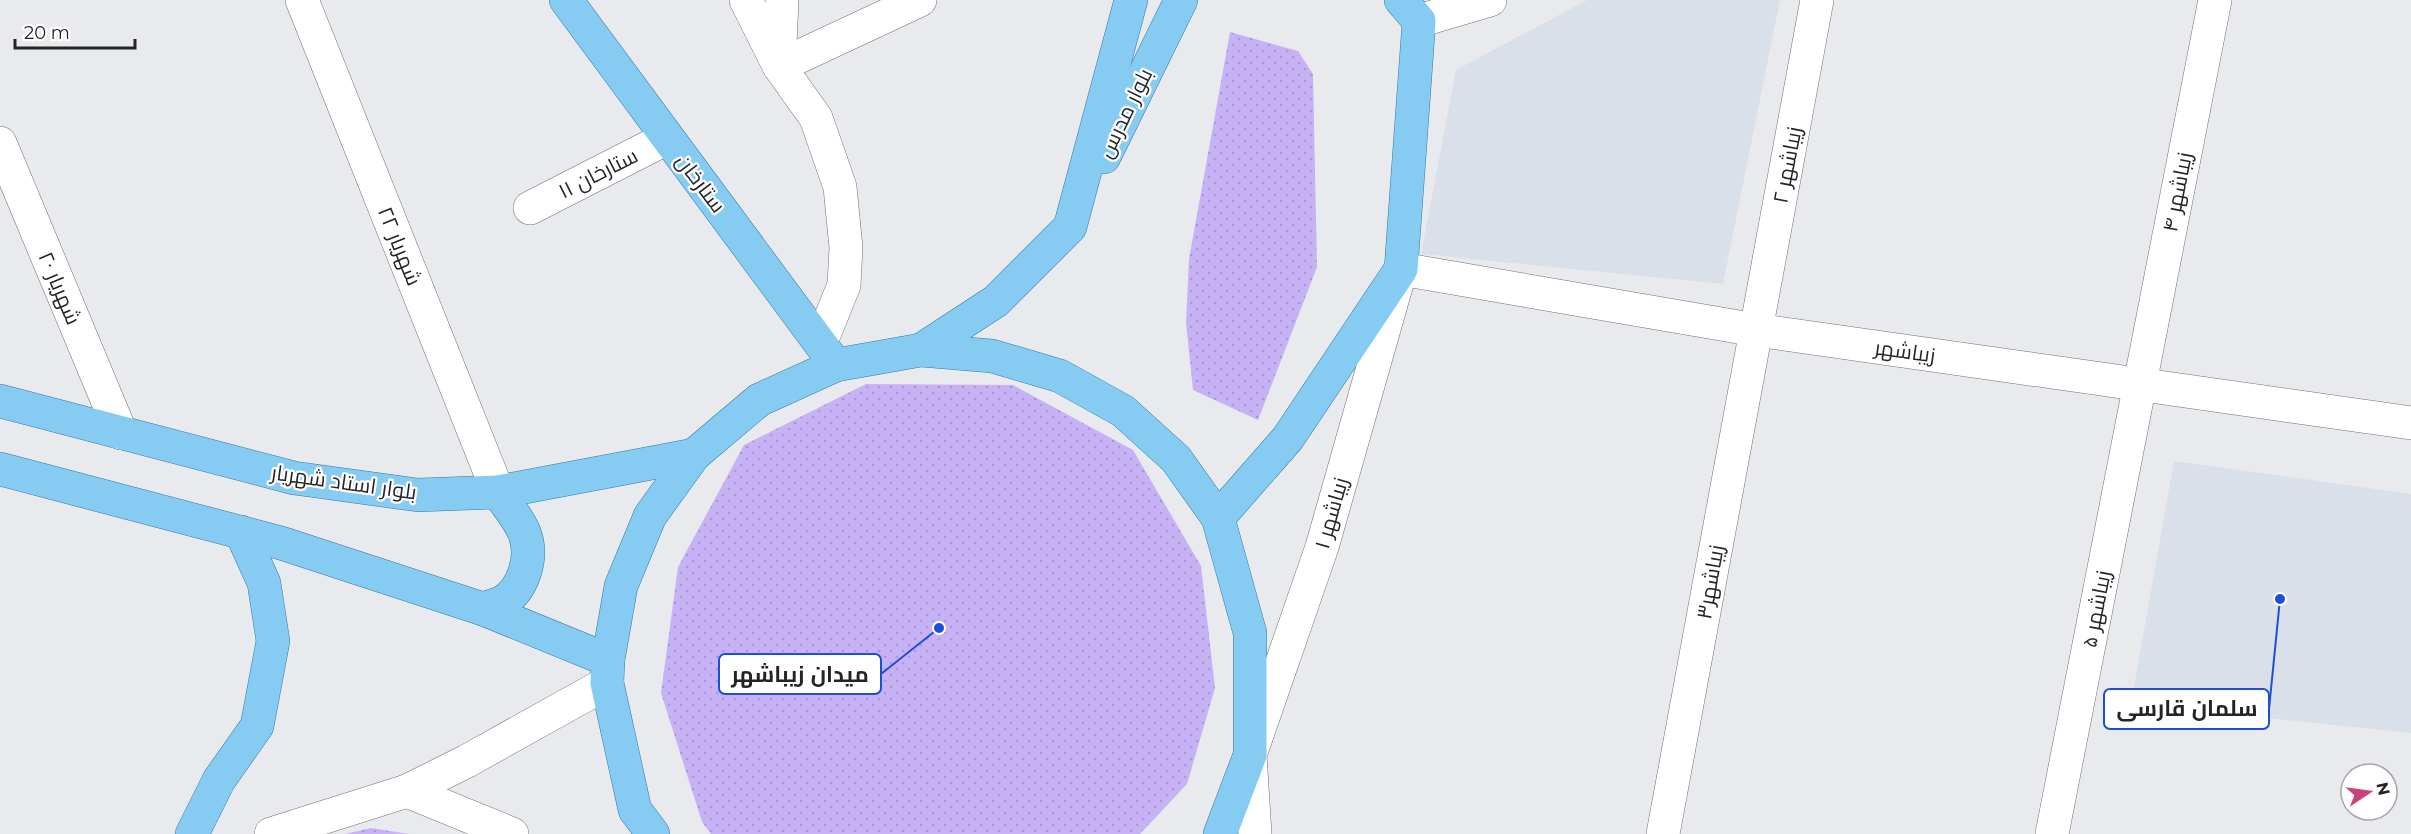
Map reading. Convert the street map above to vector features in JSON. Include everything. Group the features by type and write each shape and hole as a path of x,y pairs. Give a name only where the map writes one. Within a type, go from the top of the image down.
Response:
{"main road":[{"name":"ستارخان","path":"566,0 829,353"},
{"name":"بلوار مدرس","path":"1070,227 1131,0"},
{"name":"بلوار مدرس","path":"921,350 996,302 1070,227 1181,0"},
{"path":"1218,518 1288,438 1401,269 1410,11"},
{"path":"653,834 635,810 608,671 621,586 650,516 694,455 759,400 829,353 921,350 992,356 1060,376 1122,411 1176,459 1218,518 1250,633 1250,755 1220,834"},
{"name":"بلوار استاد شهریار","path":"0,401 294,478 418,495 498,492 694,455"},
{"path":"0,469 281,543 483,609 608,671"},
{"path":"483,609 502,602 516,589 525,572 528,552 524,532 498,492"},
{"path":"192,834 219,780 257,726 273,641 264,583 241,532"}],"street":[{"name":"شهریار ۲۲","path":"302,0 498,492"},
{"path":"746,0 779,66 816,118 840,187 846,248 844,285 829,353"},
{"path":"779,66 782,0"},
{"path":"779,66 920,0"},
{"path":"1410,11 1490,0"},
{"name":"زیباشهر ۲","path":"1756,330 1818,0"},
{"name":"زیباشهر ۴","path":"2140,385 2215,0"},
{"name":"ستارخان ۱۱","path":"530,208 667,138"},
{"name":"شهریار ۲۰","path":"0,143 120,433"},
{"name":"زیباشهر","path":"1401,269 1756,330 2411,423"},
{"name":"زیباشهر ۱","path":"1250,755 1322,547 1401,269"},
{"name":"زیباشهر۳","path":"1663,834 1756,330"},
{"name":"زیباشهر ۵","path":"2052,834 2140,385"},
{"path":"271,834 407,791 467,761 608,671"},
{"path":"1250,755 1255,834"},
{"path":"407,791 512,834"}],"shaded area":[{"path":"1587,0 1780,0 1723,284 1421,254 1456,70"},
{"path":"1230,32 1298,51 1313,74 1317,267 1258,420 1193,390 1186,323 1189,259"},
{"path":"866,384 1013,385 1133,450 1201,566 1215,688 1187,784 1140,834 711,834 702,822 661,693 678,567 744,445"},
{"path":"2174,461 2411,494 2411,733 2131,704"},
{"path":"371,828 409,834 345,834"}],"place":[{"name":"سلمان قارسی","path":"2280,599"},
{"name":"میدان زیباشهر","path":"939,628"}]}
